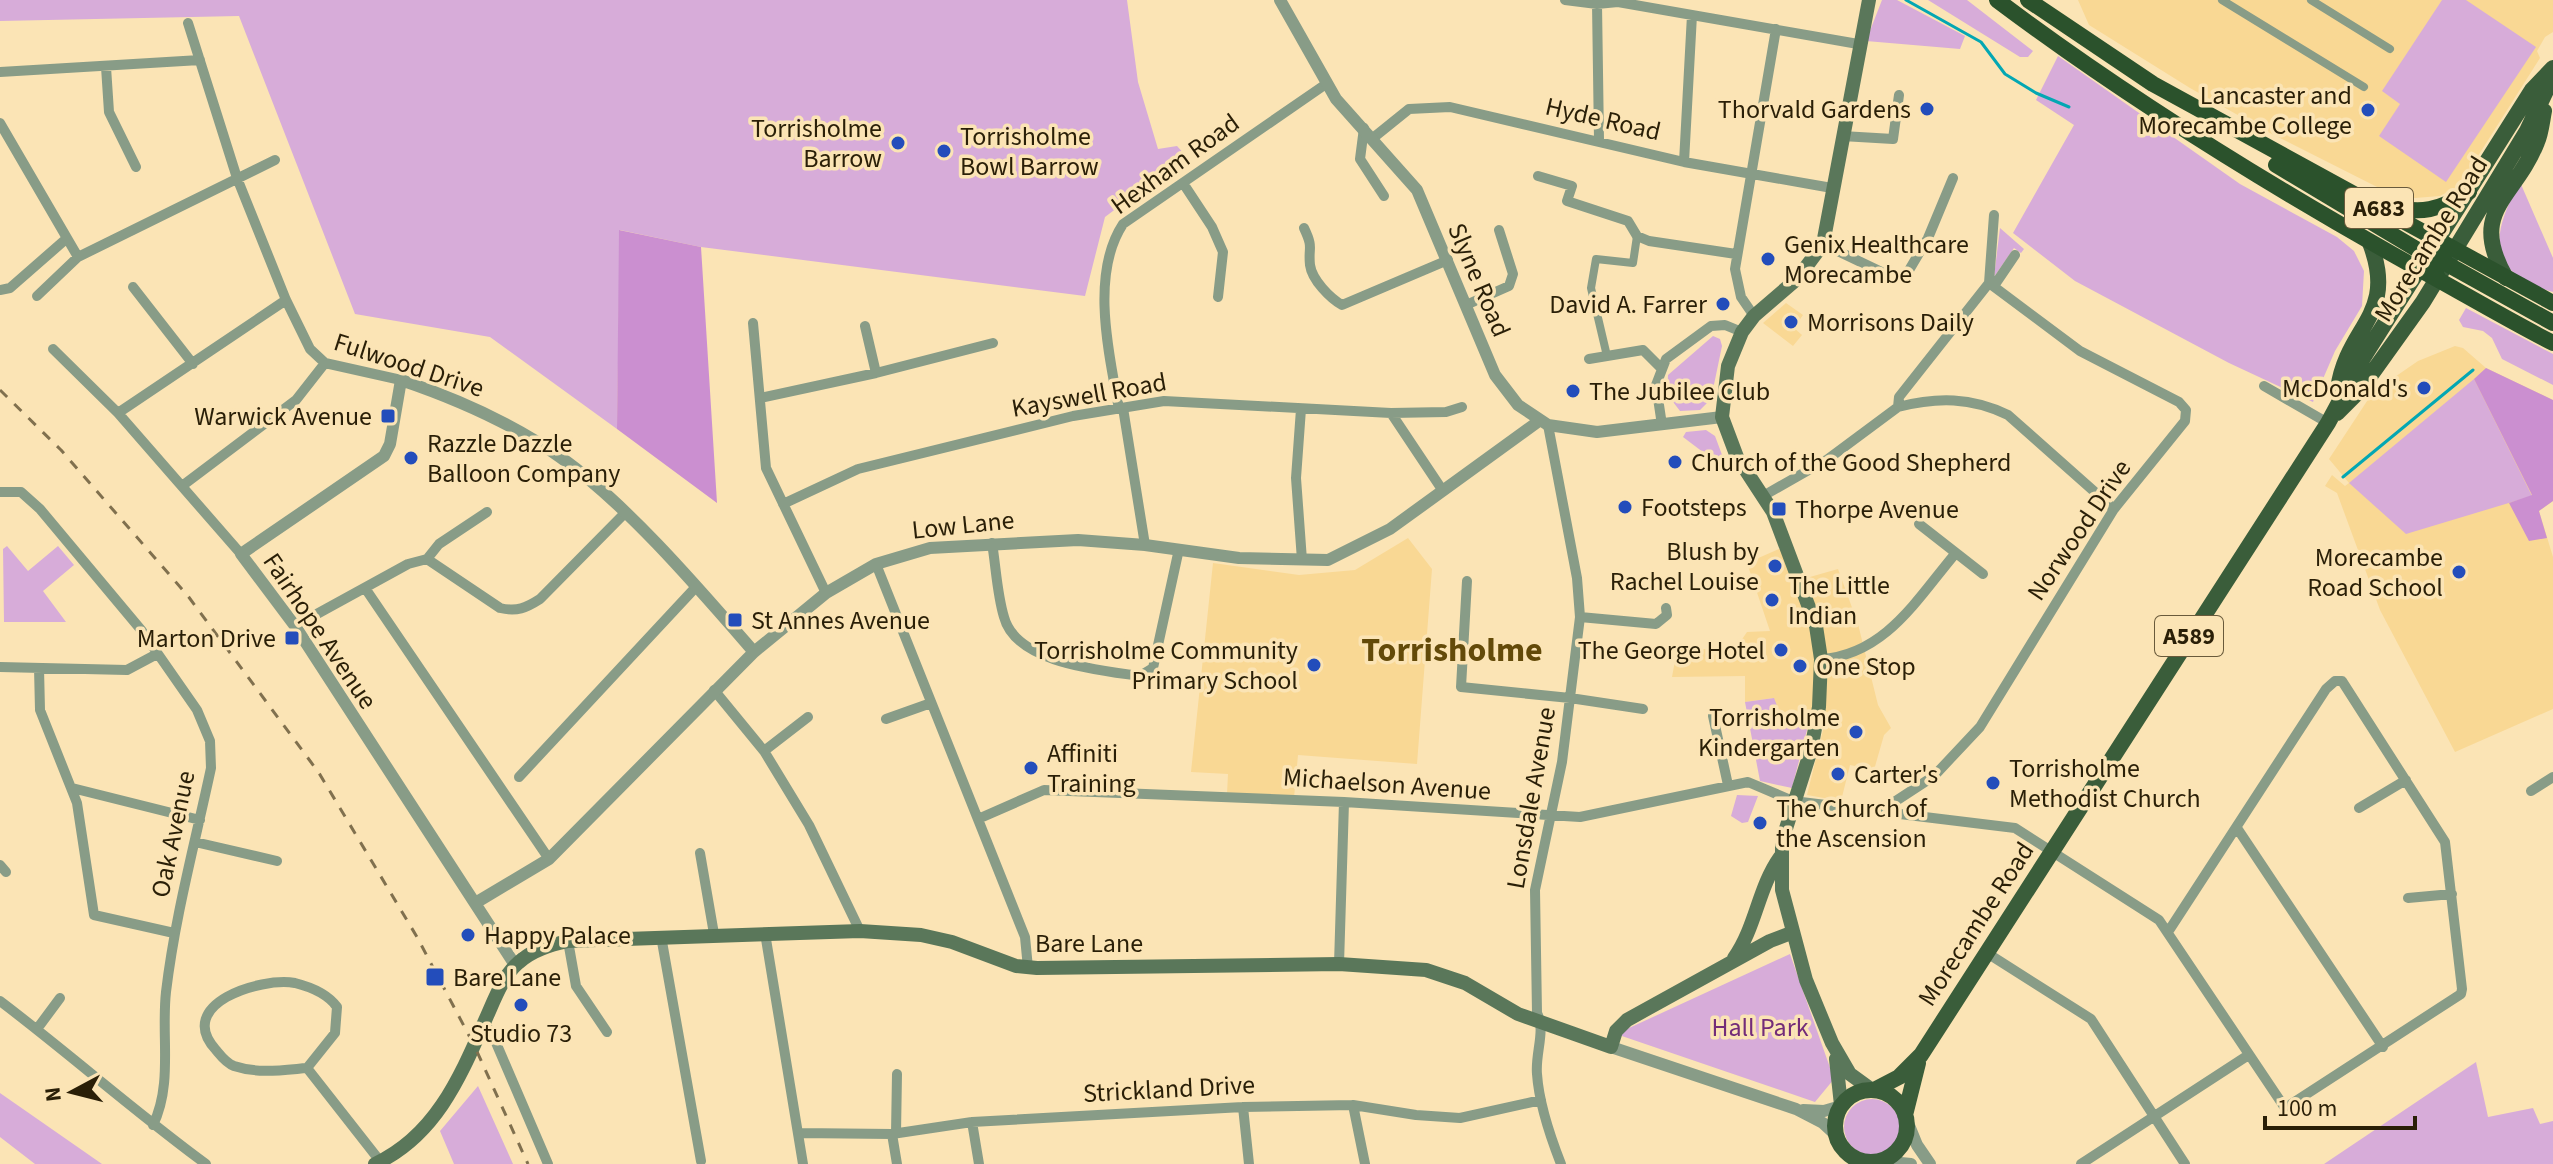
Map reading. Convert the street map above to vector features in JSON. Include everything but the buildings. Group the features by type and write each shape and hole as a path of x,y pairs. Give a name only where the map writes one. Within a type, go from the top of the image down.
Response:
{"highway":[{"name":"A683","path":"1997,0 2094,70 2245,169 2370,243 2430,253"},
{"name":"A683","path":"2028,0 2143,78 2321,177 2430,253 2444,268 2553,343"},
{"path":"2221,123 2240,144 2430,253 2436,253 2444,268 2553,323"},
{"path":"2321,177 2350,183 2411,212 2444,205 2469,192"},
{"name":"A683","path":"2444,268 2506,278 2553,303"}],"main road":[{"path":"1835,1164 1835,1123 1841,1106 1839,1074 1832,1043 1791,933 1782,890 1780,857 1793,801 1811,750 1819,707 1821,659 1807,595 1763,496 1737,457 1722,417 1728,366 1742,332 1754,316 1797,279 1823,244 1858,44 1869,0"},
{"name":"Morecambe Road","path":"1873,1090 1899,1077 1921,1055 2332,415 2532,90 2553,68"},
{"path":"2506,278 2493,253 2490,229 2501,202 2537,142 2551,83"},
{"name":"Morecambe Road","path":"2332,415 2360,390 2444,268 2551,83"},
{"path":"2332,415 2349,350 2380,291 2379,270 2370,243"},
{"path":"1731,962 1754,920 1766,877 1780,857"},
{"name":"Bare Lane","path":"515,965 542,948 568,941 860,931 921,935 1028,968 1339,964 1445,974 1542,1024 1611,1047"},
{"path":"1611,1047 1621,1024 1731,962 1791,933"},
{"path":"378,1163 419,1134 444,1106 515,965"},
{"path":"1832,1043 1850,1074 1873,1090 1895,1099 1906,1117"},
{"name":"Morecambe Road","path":"1906,1117 1910,1084 1921,1055"},
{"name":"A589","path":"1841,1106 1854,1094 1873,1090"},
{"name":"A589","path":"1877,1162 1897,1151 1904,1141 1906,1117"},
{"path":"1837,1138 1857,1159 1877,1162"}],"street":[{"name":"Slyne Road","path":"1280,0 1326,84 1417,190 1500,384 1518,405 1544,423"},
{"path":"1565,0 1597,4 1618,2 1858,44"},
{"path":"2222,0 2364,87"},
{"path":"2311,0 2390,49"},
{"path":"1597,4 1599,140"},
{"path":"1684,162 1692,15"},
{"name":"Fulwood Drive","path":"188,23 237,178 286,300 310,349 325,363 401,380 479,409 561,458 624,514 754,652"},
{"path":"1754,316 1738,288 1736,254 1776,29"},
{"path":"0,72 200,60"},
{"path":"106,67 109,112 136,167"},
{"name":"Hexham Road","path":"1145,545 1104,318 1114,237 1123,224 1326,84"},
{"path":"1842,136 1893,139 1899,95"},
{"name":"Hyde Road","path":"1369,133 1409,109 1450,107 1684,162 1832,188"},
{"path":"0,123 78,257"},
{"path":"1369,133 1360,159 1384,196"},
{"path":"37,296 78,257 275,160"},
{"path":"1538,176 1572,186 1567,201 1628,221 1637,236 1649,241 1736,254"},
{"path":"1823,244 1892,277 1905,277 1928,238 1953,178"},
{"path":"1183,183 1212,227 1223,252 1218,297"},
{"path":"1992,284 1994,215"},
{"path":"1304,228 1312,246 1310,268 1329,297 1342,305 1448,260"},
{"path":"1466,305 1509,286 1513,274 1499,230"},
{"path":"1607,356 1591,288 1596,259 1633,263 1637,236"},
{"path":"3,290 66,239"},
{"path":"1898,407 1899,397 2015,255"},
{"name":"Norwood Drive","path":"1882,810 1934,776 1980,727 2114,509 2185,421 2186,410 2179,402 2080,351 1992,284"},
{"path":"133,287 193,364"},
{"path":"118,413 286,300"},
{"path":"752,323 766,468 826,593"},
{"path":"1662,425 1656,385 1660,367 1711,326 1725,325 1742,332"},
{"path":"865,326 876,373"},
{"path":"760,398 993,343"},
{"name":"Fairhope Avenue","path":"53,349 118,413 241,554 295,626 477,902 515,965"},
{"path":"1589,359 1643,350 1660,367"},
{"path":"182,486 296,400 325,363"},
{"path":"241,554 384,456 390,444 401,380"},
{"path":"2264,386 2332,415"},
{"path":"1763,496 1828,459 1898,407 1947,398 1990,406 2008,415 2114,509"},
{"name":"Kayswell Road","path":"783,504 858,469 1073,416 1121,408 1179,400 1391,413 1446,412 1462,407"},
{"path":"1301,409 1296,478 1302,560"},
{"path":"1391,413 1443,491"},
{"path":"1544,423 1597,432 1722,417"},
{"name":"Low Lane","path":"477,902 549,859 754,652 826,593 876,564 930,548 1094,540 1239,558 1302,560 1341,557 1390,529 1544,423"},
{"name":"Lonsdale Avenue","path":"1544,423 1577,578 1580,617 1570,698 1535,890 1536,999 1542,1024 1537,1053 1541,1100 1561,1164"},
{"name":"Oak Avenue","path":"0,492 10,490 27,496 157,654 197,710 210,741 211,768 174,933 166,997 166,1050 160,1110 153,1125"},
{"path":"295,626 408,564 427,559 439,544 487,512"},
{"path":"427,559 487,600 513,611 540,599 624,514"},
{"path":"1919,524 1983,574"},
{"path":"992,543 1004,619 1015,640 1034,653 1140,676 1153,668 1179,549"},
{"path":"1821,659 1857,652 1881,640 1955,554"},
{"path":"876,564 1025,937 1028,968"},
{"path":"1467,581 1461,687 1643,709"},
{"path":"365,588 549,859"},
{"path":"519,777 695,588"},
{"path":"1580,617 1656,624 1667,615 1666,608"},
{"path":"0,667 127,670 157,654"},
{"path":"39,668 40,710 72,788 94,915 174,933"},
{"path":"2168,932 2326,689 2338,680 2351,689 2445,842 2463,979 2461,994 2383,1047 2237,828"},
{"path":"714,690 764,751 809,825 860,931"},
{"path":"886,719 931,703"},
{"path":"1713,716 1728,785"},
{"path":"764,751 808,717"},
{"path":"2531,791 2553,777"},
{"path":"2359,808 2406,780"},
{"name":"Michaelson Avenue","path":"978,819 1044,790 1344,802 1580,817 1748,782 1793,801 2015,828 2149,912 2168,932 2247,1056 2285,1108 2383,1047"},
{"path":"72,788 200,820"},
{"path":"1339,964 1344,802"},
{"path":"195,842 277,861"},
{"path":"700,853 714,934"},
{"path":"2408,898 2452,894"},
{"path":"765,933 803,1164"},
{"path":"661,936 701,1161"},
{"path":"568,941 576,986 607,1032"},
{"path":"1987,953 2091,1019 2185,1164"},
{"path":"281,981 323,993 337,1007 338,1025 307,1068 266,1071 229,1064 209,1042 206,1031 216,1004 237,989 281,981"},
{"path":"37,1029 60,998"},
{"path":"0,1001 206,1164"},
{"path":"483,1025 491,1031 548,1164"},
{"path":"1611,1047 1796,1109 1823,1123 1837,1138"},
{"path":"2081,1164 2247,1056"},
{"path":"307,1068 378,1163"},
{"path":"897,1074 894,1133 897,1164"},
{"name":"Strickland Drive","path":"798,1133 894,1133 972,1122 1243,1107 1353,1105 1460,1118 1541,1100"},
{"path":"1353,1105 1365,1164"},
{"path":"1796,1109 1819,1111 1841,1106"},
{"path":"1243,1107 1249,1164"},
{"path":"1906,1117 1917,1145 1930,1164"},
{"path":"972,1122 979,1164"},
{"path":"1877,1162 1911,1164"}],"shaded area":[{"name":"Lancaster and Morecambe College","path":"2078,0 2553,0 2553,32 2545,37 2537,51 2540,58 2459,186 2440,196 2415,198 2389,193 2266,131 2190,88 2089,25"},
{"path":"619,230 701,247 717,503 617,429"},
{"path":"1786,303 1803,315 1794,328 1802,335 1793,346 1763,323"},
{"name":"Morecambe Road School","path":"2455,346 2463,348 2486,368 2553,400 2553,501 2539,511 2553,557 2553,709 2455,752 2380,610 2337,493 2325,486 2332,475 2345,486 2349,483 2329,459 2373,392 2418,361"},
{"path":"2486,368 2553,400 2553,501 2539,511 2547,538 2529,541 2509,503 2532,495 2474,379"},
{"name":"Torrisholme Community Primary School","path":"1408,538 1432,569 1417,764 1298,755 1294,798 1227,794 1228,774 1191,772 1213,563 1299,575 1355,570"},
{"path":"1788,545 1803,579 1838,569 1858,624 1878,705 1891,728 1884,735 1874,770 1850,765 1841,801 1807,795 1826,718 1808,726 1783,721 1773,698 1745,702 1745,676 1672,677 1677,650 1736,648 1747,632 1770,631 1747,563"}],"green space":[{"path":"0,0 1127,0 1138,82 1158,149 1177,146 1186,156 1105,217 1085,296 701,247 620,230 617,429 490,337 355,314 239,16 0,21"},
{"path":"1882,0 1897,0 1965,36 1960,49 1866,41"},
{"path":"1928,0 1967,0 2033,51 2028,57 2020,57"},
{"path":"2442,0 2466,0 2536,47 2446,182 2379,136 2400,104 2382,91"},
{"path":"2058,56 2240,184 2337,237 2354,251 2364,271 2362,306 2335,351 2313,402 2229,363 2075,281 2013,233 2074,125 2036,100"},
{"path":"2520,182 2553,258 2553,292 2515,274 2505,263 2500,249 2503,218"},
{"path":"2000,228 2024,249 2021,253 2014,248 1994,277"},
{"path":"2466,308 2553,354 2553,385 2502,359 2492,338 2483,331 2463,327 2459,320"},
{"path":"1713,336 1720,339 1722,346 1711,399 1700,410 1680,411 1667,394 1668,375"},
{"path":"2474,379 2532,496 2406,534 2349,483"},
{"path":"1706,430 1715,436 1728,471 1683,437 1686,432"},
{"path":"7,546 28,571 58,546 74,565 43,591 66,622 4,622 3,549"},
{"path":"1774,698 1783,721 1808,726 1792,788 1760,781 1745,702"},
{"path":"1737,795 1758,796 1748,822 1742,823 1731,816"},
{"name":"Hall Park","path":"1790,954 1834,1079 1815,1102 1616,1034"},
{"path":"2476,1062 2488,1117 2533,1108 2540,1124 2553,1121 2553,1164 2324,1164"},
{"path":"478,1086 513,1164 454,1164 440,1131"},
{"path":"0,1093 102,1164 35,1164 0,1137"},
{"path":"1872,1099 1892,1107 1900,1127 1892,1147 1872,1155 1852,1147 1844,1127 1852,1107"}],"waterway":[{"path":"1906,0 1981,42 2005,74 2036,93 2069,107"},
{"path":"2343,477 2473,370"}],"railway":[{"path":"0,390 61,450 188,596 319,773 417,937 474,1045 528,1164"}],"place":[{"name":"Thorvald Gardens","path":"1927,109"},
{"name":"Lancaster and Morecambe College","path":"2368,110"},
{"name":"Torrisholme Barrow","path":"898,143"},
{"name":"Torrisholme Bowl Barrow","path":"944,151"},
{"name":"Genix Healthcare Morecambe","path":"1768,259"},
{"name":"David A. Farrer","path":"1723,304"},
{"name":"Morrisons Daily","path":"1791,322"},
{"name":"McDonald's","path":"2424,388"},
{"name":"The Jubilee Club","path":"1573,391"},
{"name":"Warwick Avenue","path":"388,416"},
{"name":"Razzle Dazzle Balloon Company","path":"411,458"},
{"name":"Church of the Good Shepherd","path":"1675,462"},
{"name":"Footsteps","path":"1625,507"},
{"name":"Thorpe Avenue","path":"1779,509"},
{"name":"Blush by Rachel Louise","path":"1775,566"},
{"name":"Morecambe Road School","path":"2459,572"},
{"name":"The Little Indian","path":"1772,600"},
{"name":"St Annes Avenue","path":"735,620"},
{"name":"Marton Drive","path":"292,638"},
{"name":"The George Hotel","path":"1781,650"},
{"name":"Torrisholme Community Primary School","path":"1314,665"},
{"name":"One Stop","path":"1800,666"},
{"name":"Torrisholme Kindergarten","path":"1856,732"},
{"name":"Affiniti Training","path":"1031,768"},
{"name":"Carter's","path":"1838,774"},
{"name":"Torrisholme Methodist Church","path":"1993,783"},
{"name":"The Church of the Ascension","path":"1760,823"},
{"name":"Happy Palace","path":"468,935"},
{"name":"Bare Lane","path":"435,977"},
{"name":"Studio 73","path":"521,1005"}],"district":[{"name":"Torrisholme","path":"1452,650"}]}
